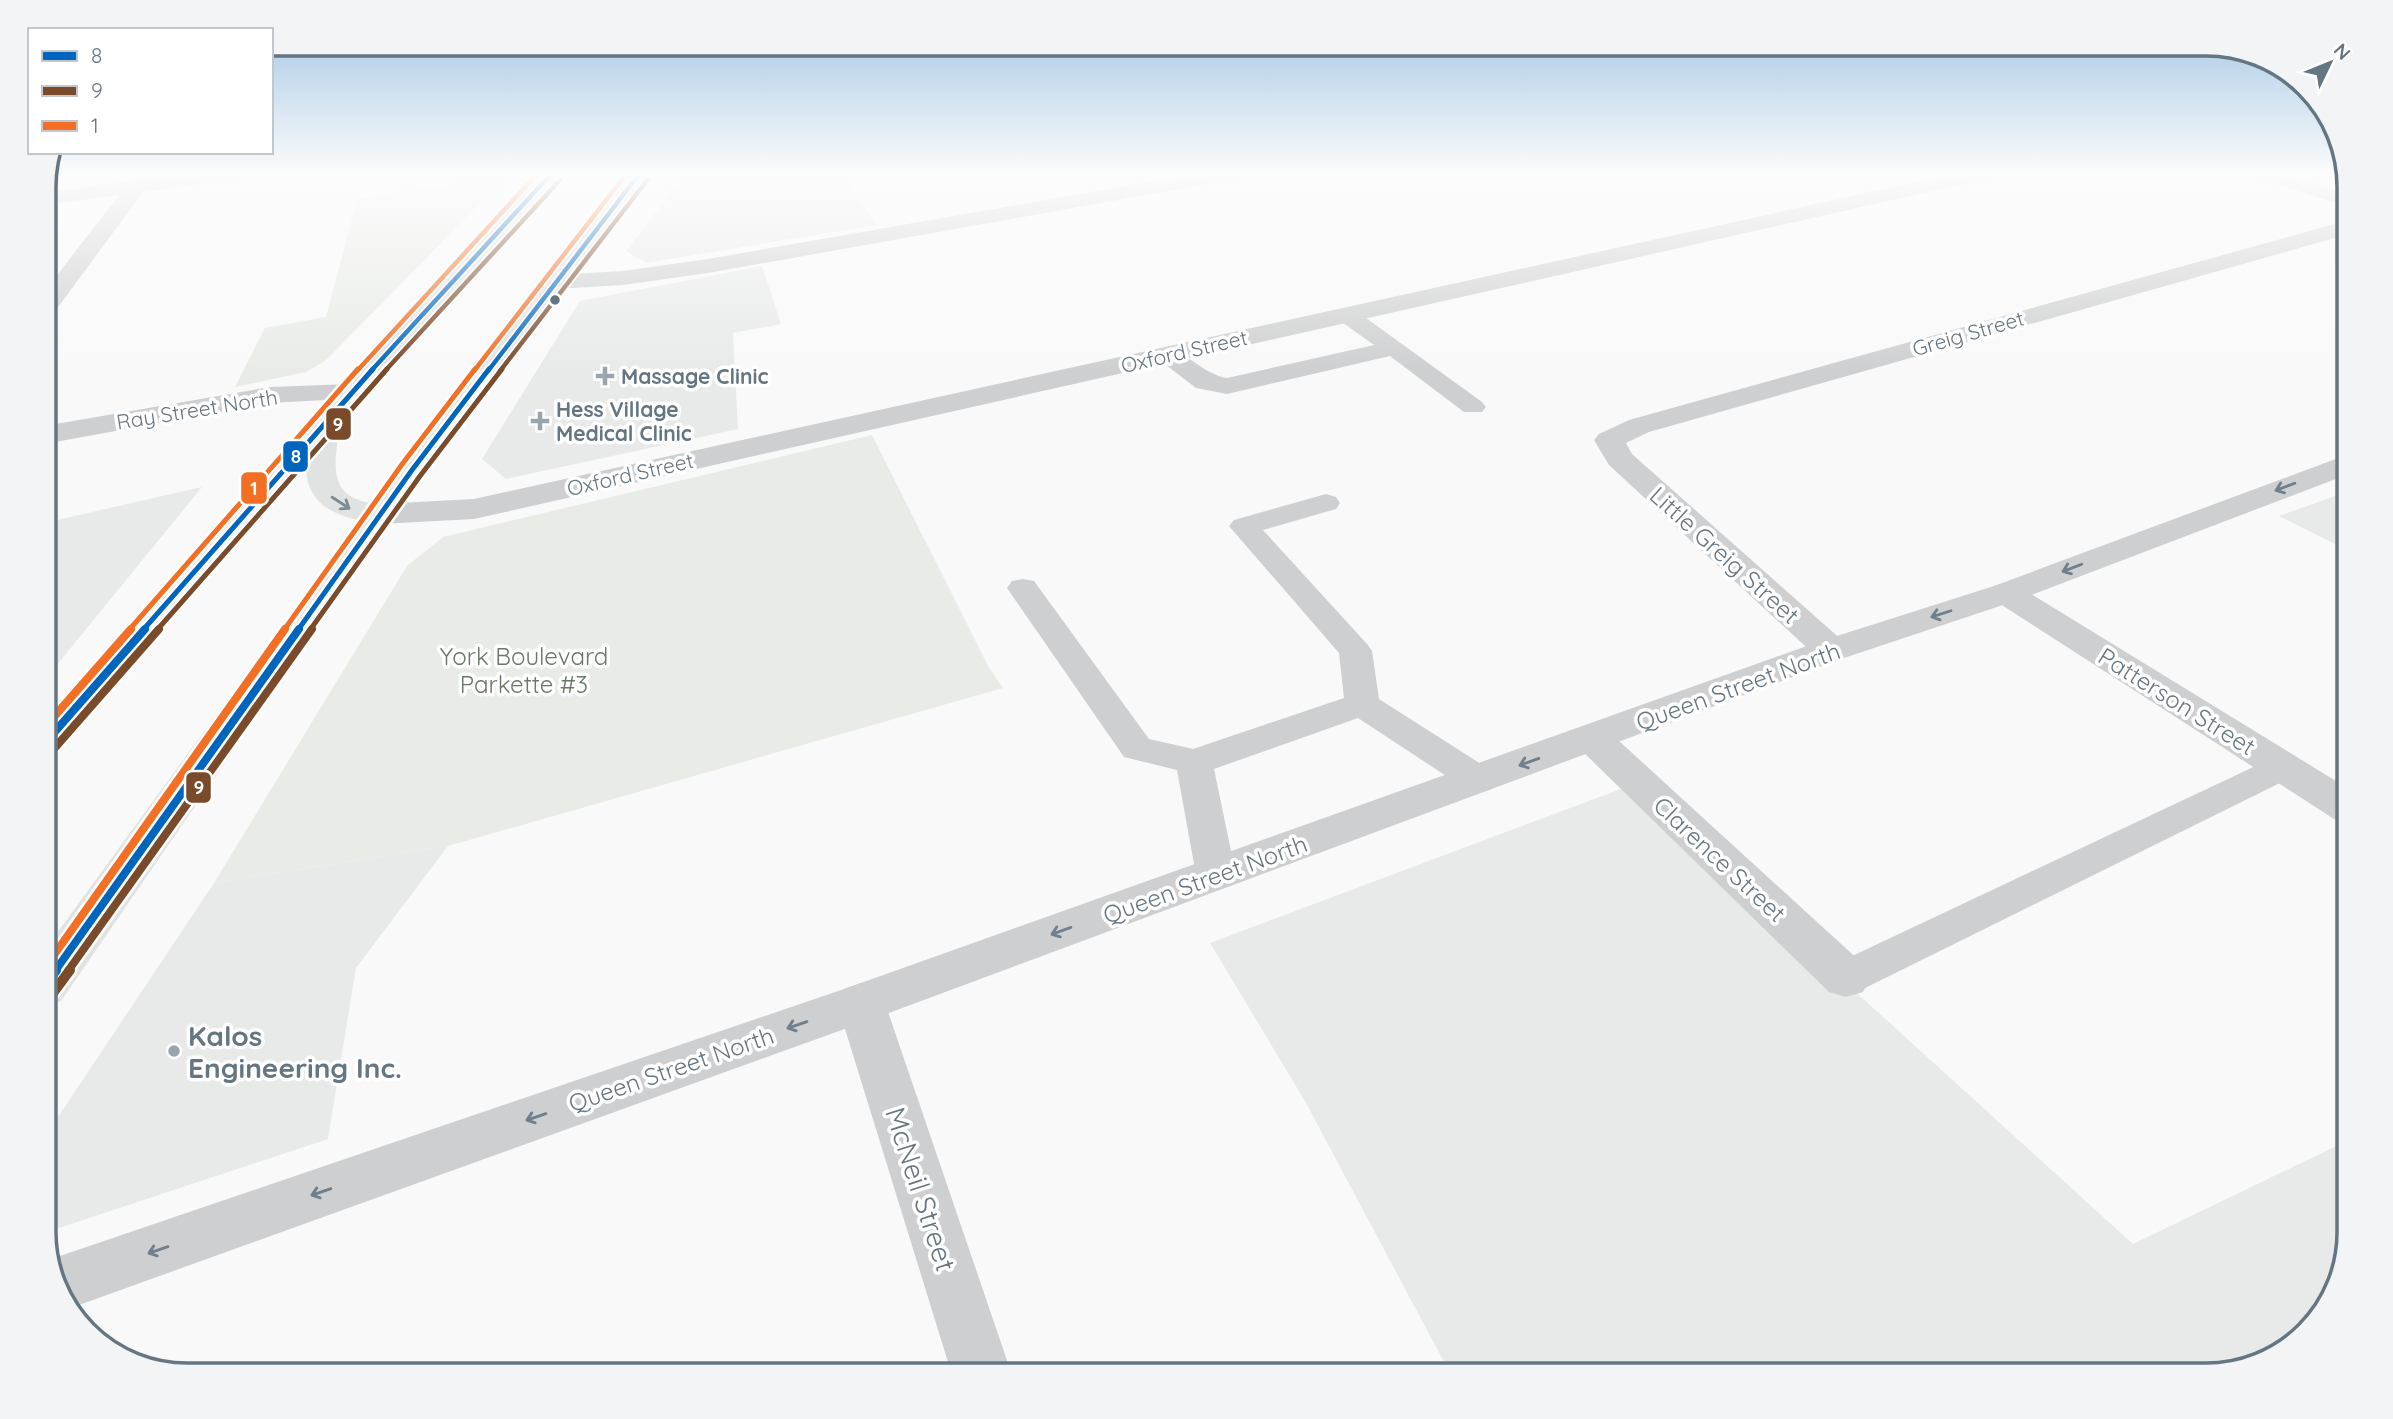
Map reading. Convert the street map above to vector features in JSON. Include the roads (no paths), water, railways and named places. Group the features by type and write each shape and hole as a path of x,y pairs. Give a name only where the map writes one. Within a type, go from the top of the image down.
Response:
{"main road":[{"path":"56,730 352,392 492,239"},
{"path":"56,971 380,514 588,239"},
{"path":"326,424 318,477 323,489 355,511 380,514"}],"street":[{"path":"56,293 97,239"},
{"path":"555,282 623,278 860,239"},
{"name":"Oxford Street","path":"380,514 474,509 1688,239"},
{"name":"Greig Street","path":"1620,459 1609,440 1639,426 2305,239"},
{"name":"Ray Street North","path":"56,433 270,395 352,392"},
{"name":"Little Greig Street","path":"1620,459 1831,650"},
{"name":"Queen Street North","path":"66,1282 861,1003 1593,739 1831,650 2006,593 2337,468"},
{"name":"Patterson Street","path":"2006,593 2337,801"},
{"name":"Clarence Street","path":"1593,739 1846,978"},
{"name":"McNeil Street","path":"861,1003 978,1363"}],"lane":[{"path":"1348,315 1474,407"},
{"path":"1165,355 1205,383 1227,386 1394,348"},
{"path":"1326,503 1244,526 1355,651 1362,704 1479,780"},
{"path":"1023,588 1137,748 1194,762 1362,704"},
{"path":"1194,762 1216,875"},
{"path":"1846,978 2281,767"}],"place":[{"name":"Massage Clinic","path":"605,376"},
{"name":"Hess Village Medical Clinic","path":"540,421"},
{"name":"Kalos Engineering Inc.","path":"174,1051"}],"park label":[{"name":"York Boulevard Parkette #3","path":"524,670"}]}
